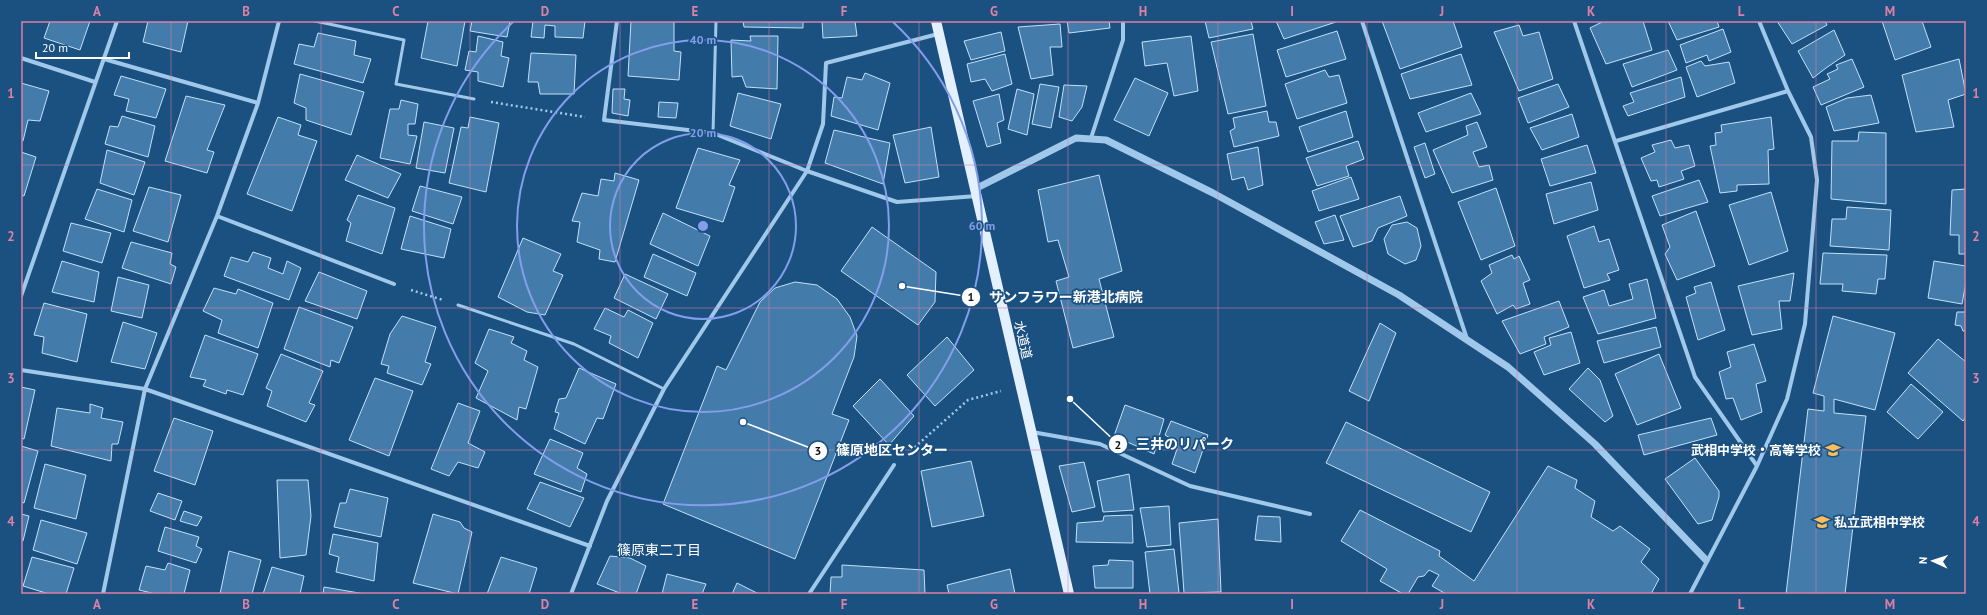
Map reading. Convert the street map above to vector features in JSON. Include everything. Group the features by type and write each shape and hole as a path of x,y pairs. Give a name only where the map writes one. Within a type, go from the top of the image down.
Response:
{"main road":[{"name":"水道道","path":"936,21 1069,594"}],"street":[{"path":"21,296 117,21"},
{"path":"103,594 145,389 217,216 258,103 279,21"},
{"path":"617,21 604,120 713,133 807,171 897,202 976,192 1076,138 1106,140 1214,193 1399,295 1508,367 1595,444 1706,560"},
{"path":"1091,138 1123,40 1123,21"},
{"path":"1362,21 1468,340"},
{"path":"1574,21 1695,377 1757,466"},
{"path":"1690,594 1706,560 1757,466 1787,399 1805,324 1817,180 1811,137 1788,91 1759,21"},
{"path":"571,594 607,501 664,389 807,171 823,124 826,63 940,33"},
{"path":"21,58 95,82"},
{"path":"104,59 258,103"},
{"path":"1616,142 1788,91"},
{"path":"217,216 394,284"},
{"path":"21,370 145,389 590,546"},
{"path":"1031,432 1100,444 1190,486 1310,514"},
{"path":"809,594 894,465"}],"lane":[{"path":"315,21 404,40 396,84 474,98"},
{"path":"713,133 716,21"},
{"path":"458,304 574,344 664,389"}],"path":[{"path":"474,98 604,120"},
{"path":"394,284 458,304"},
{"path":"894,465 968,400 1021,386"}],"building":[{"path":"50,21 90,21 80,50 44,38"},
{"path":"148,21 188,21 181,52 143,42"},
{"path":"428,21 465,21 457,66 421,58"},
{"path":"472,21 510,21 507,37 470,31"},
{"path":"533,21 585,21 583,38 555,37 555,26 545,25 544,38 531,37"},
{"path":"631,21 674,21 674,51 681,52 679,80 628,76"},
{"path":"743,21 803,21 803,28 744,27"},
{"path":"822,21 855,21 857,36 823,38"},
{"path":"1067,21 1109,21 1110,28 1069,33"},
{"path":"1205,21 1251,21 1253,29 1209,38"},
{"path":"1276,21 1336,21 1336,22 1284,39"},
{"path":"1382,21 1453,21 1462,47 1400,69"},
{"path":"1604,21 1643,21 1652,50 1606,64 1590,28"},
{"path":"1668,21 1717,21 1719,27 1677,40"},
{"path":"1777,21 1825,21 1827,25 1792,44"},
{"path":"1882,21 1922,21 1931,47 1895,60"},
{"path":"1060,24 1062,47 1050,47 1053,75 1031,79 1018,27"},
{"path":"1519,25 1523,36 1539,32 1553,79 1519,91 1494,32"},
{"path":"1723,29 1731,52 1709,61 1707,55 1686,63 1680,45"},
{"path":"1834,30 1845,55 1813,78 1798,51"},
{"path":"1337,31 1346,59 1286,77 1277,50"},
{"path":"1001,32 1005,51 971,60 964,41"},
{"path":"318,33 356,41 354,55 371,59 363,83 294,64 299,44 314,47"},
{"path":"1253,34 1266,106 1228,114 1211,42"},
{"path":"478,36 503,42 501,56 509,58 503,87 478,81 478,72 465,70 469,51 476,52"},
{"path":"750,36 778,36 777,89 746,87 742,76 732,77 731,40 751,41"},
{"path":"1191,36 1198,91 1174,96 1167,63 1145,66 1142,42"},
{"path":"1668,50 1677,70 1632,87 1623,64"},
{"path":"531,53 576,55 574,94 540,94 538,82 528,82"},
{"path":"1005,54 1012,84 992,91 985,79 971,82 967,64"},
{"path":"1461,54 1472,85 1410,99 1401,74"},
{"path":"1852,59 1864,87 1821,105 1813,87 1830,79 1827,74 1838,69 1836,65"},
{"path":"1959,59 1966,94 1948,100 1954,127 1916,132 1902,75"},
{"path":"1701,61 1705,66 1729,62 1735,83 1697,97 1686,67"},
{"path":"1325,70 1329,77 1339,75 1347,103 1297,119 1285,84"},
{"path":"865,73 890,83 878,130 831,116 834,97 842,98 847,77 862,80"},
{"path":"300,74 364,92 351,135 306,120 306,108 294,103"},
{"path":"121,76 166,89 156,118 126,111 129,99 114,95"},
{"path":"1681,77 1685,97 1628,116 1623,106 1634,102 1630,93"},
{"path":"1135,78 1168,93 1149,136 1114,120"},
{"path":"21,83 49,91 40,121 28,120 23,141 21,140"},
{"path":"1040,84 1059,87 1051,128 1032,124"},
{"path":"1558,84 1569,107 1528,123 1518,98"},
{"path":"1064,85 1087,86 1082,107 1072,121 1059,117"},
{"path":"613,89 625,89 624,99 630,100 628,116 612,113"},
{"path":"1017,89 1034,94 1027,135 1008,129"},
{"path":"738,93 781,104 771,139 730,126"},
{"path":"1471,93 1481,114 1426,132 1418,113"},
{"path":"999,94 1004,120 997,123 1001,143 987,147 973,101"},
{"path":"1871,95 1879,123 1834,131 1826,107 1847,98"},
{"path":"186,96 225,105 207,150 214,152 207,173 165,161"},
{"path":"401,100 418,104 415,124 408,124 408,135 417,136 410,164 380,158 390,109 399,109"},
{"path":"659,102 678,103 676,118 658,117"},
{"path":"1267,111 1269,122 1276,122 1279,136 1234,147 1230,131 1235,128 1233,118"},
{"path":"1346,111 1353,137 1308,152 1299,127"},
{"path":"1572,114 1579,137 1542,150 1530,128"},
{"path":"122,116 155,126 148,157 105,144 110,126 118,127"},
{"path":"278,117 301,125 298,135 317,141 292,211 247,194"},
{"path":"470,117 499,123 486,192 449,183 461,127 468,128"},
{"path":"1771,117 1774,149 1768,150 1769,184 1737,185 1737,191 1720,193 1710,146 1716,145 1715,133 1722,132 1721,125"},
{"path":"424,122 454,128 445,173 416,168"},
{"path":"1477,122 1487,147 1473,152 1479,167 1489,165 1493,180 1452,193 1433,150 1468,135 1466,126"},
{"path":"931,127 939,177 905,183 893,135"},
{"path":"834,130 890,143 883,184 825,163"},
{"path":"1859,132 1886,133 1886,204 1831,199 1832,141 1858,141"},
{"path":"1671,140 1675,148 1689,145 1695,166 1681,171 1684,179 1659,187 1657,180 1651,181 1641,158 1655,152 1652,145"},
{"path":"1358,141 1364,159 1346,166 1349,176 1317,186 1306,158"},
{"path":"1425,143 1435,174 1425,178 1414,147"},
{"path":"1587,145 1596,173 1550,186 1541,159"},
{"path":"1258,147 1263,185 1248,190 1244,177 1232,180 1227,154"},
{"path":"698,148 740,160 729,185 735,187 723,222 676,208"},
{"path":"107,150 145,162 134,195 100,183"},
{"path":"21,152 36,157 24,196 21,195"},
{"path":"357,155 401,174 388,198 345,180"},
{"path":"615,173 639,180 615,262 599,259 600,250 577,242 580,222 572,221 582,193 598,196 601,179 614,181"},
{"path":"1099,175 1122,271 1099,279 1114,337 1073,348 1056,281 1069,277 1058,240 1048,242 1038,190"},
{"path":"1351,177 1359,199 1319,211 1312,191"},
{"path":"1699,180 1708,202 1660,216 1652,196"},
{"path":"1591,182 1598,210 1554,224 1546,194"},
{"path":"420,186 462,197 453,224 412,211"},
{"path":"149,187 181,195 168,242 133,231"},
{"path":"1496,188 1515,246 1481,260 1458,202"},
{"path":"97,189 132,200 124,232 85,219"},
{"path":"1966,189 1966,254 1959,254 1959,235 1950,235 1952,190"},
{"path":"1771,192 1788,251 1749,265 1729,205"},
{"path":"358,195 395,208 382,254 346,241 351,223 347,220"},
{"path":"1400,196 1407,216 1378,228 1372,241 1353,247 1340,216"},
{"path":"1847,207 1891,210 1889,250 1830,246 1832,219 1846,219"},
{"path":"1696,211 1715,266 1677,280 1665,254 1670,247 1662,225"},
{"path":"663,213 710,236 698,266 650,244"},
{"path":"1335,215 1344,240 1324,244 1315,222"},
{"path":"410,216 451,229 444,258 401,249"},
{"path":"1407,222 1417,228 1421,246 1416,260 1405,264 1388,254 1384,239 1392,225"},
{"path":"71,223 111,233 102,263 63,251"},
{"path":"1594,226 1599,242 1609,239 1619,270 1607,274 1610,280 1584,288 1567,236"},
{"path":"872,227 936,272 935,302 918,325 841,271"},
{"path":"523,238 561,254 553,271 563,275 545,315 527,312 498,297"},
{"path":"131,242 172,253 170,264 176,267 171,284 122,268"},
{"path":"253,252 271,258 268,268 283,274 287,261 301,268 289,300 224,276 231,257 248,262"},
{"path":"1823,253 1887,255 1885,279 1878,279 1876,294 1842,291 1843,284 1820,284"},
{"path":"653,254 696,273 687,296 644,277"},
{"path":"1512,255 1514,259 1519,256 1530,280 1523,283 1530,304 1516,309 1513,305 1497,314 1481,281 1492,273 1489,265"},
{"path":"62,261 99,272 94,302 52,292"},
{"path":"1934,261 1966,266 1966,282 1962,304 1928,298"},
{"path":"319,272 367,291 357,319 305,301"},
{"path":"1794,273 1790,301 1779,301 1782,329 1752,335 1738,286"},
{"path":"625,274 668,294 656,319 614,298"},
{"path":"118,277 149,285 142,318 111,311"},
{"path":"1647,279 1656,318 1598,334 1583,297 1604,290 1609,306 1633,299 1629,284"},
{"path":"795,282 817,285 837,299 850,317 857,336 854,357 832,414 849,420 795,559 663,504 717,366 726,370 760,302 775,288"},
{"path":"1711,282 1725,330 1698,340 1686,297 1696,293 1694,287"},
{"path":"214,288 236,294 238,289 273,303 258,348 218,333 222,320 203,311"},
{"path":"1559,301 1569,327 1544,337 1546,344 1520,354 1502,321"},
{"path":"44,303 87,314 77,362 42,353 44,337 34,335"},
{"path":"299,307 353,327 339,363 331,360 330,367 284,349"},
{"path":"605,308 624,317 628,310 653,323 638,358 609,343 611,336 594,329"},
{"path":"1966,309 1966,331 1963,331 1961,326 1955,325 1957,312 1965,312"},
{"path":"402,316 436,327 425,362 431,364 422,385 387,373 389,366 381,364 390,334"},
{"path":"1833,316 1895,333 1875,410 1834,399 1834,413 1866,416 1845,594 1786,594 1808,409 1824,411 1824,396 1813,393"},
{"path":"123,322 157,333 145,369 111,362"},
{"path":"1380,323 1396,333 1369,401 1349,391"},
{"path":"1656,327 1661,347 1604,363 1597,341"},
{"path":"489,329 514,337 511,343 527,351 524,360 538,367 526,409 519,407 517,420 476,398 488,371 475,363"},
{"path":"1571,332 1580,363 1544,375 1534,352 1551,345 1549,338"},
{"path":"205,335 258,354 243,395 227,390 226,394 203,386 206,380 190,377"},
{"path":"947,337 974,370 935,406 907,375"},
{"path":"1938,339 1966,362 1966,417 1963,421 1908,373"},
{"path":"1754,344 1766,381 1756,384 1762,412 1741,420 1733,398 1726,399 1719,372 1731,367 1727,352"},
{"path":"281,354 323,371 309,403 315,405 306,422 267,406 272,391 266,388"},
{"path":"1659,354 1681,408 1637,425 1615,374"},
{"path":"579,368 616,384 603,419 597,418 585,444 554,429 559,413 555,412 559,399 566,398"},
{"path":"1588,368 1600,380 1613,416 1605,422 1569,389"},
{"path":"375,378 413,391 389,456 349,440"},
{"path":"880,379 914,416 889,445 853,406"},
{"path":"1911,384 1943,412 1918,439 1887,412"},
{"path":"21,387 35,390 24,439 21,438"},
{"path":"458,403 480,411 468,443 485,452 478,468 458,462 449,476 431,469"},
{"path":"90,404 103,408 101,418 123,422 118,444 112,444 111,461 51,446 57,408 90,413"},
{"path":"1125,405 1164,419 1154,454 1114,436"},
{"path":"174,418 213,431 195,485 154,471"},
{"path":"1711,418 1717,435 1644,455 1638,435"},
{"path":"1171,421 1208,435 1195,473 1172,464 1179,443 1165,435"},
{"path":"1346,422 1490,492 1471,532 1326,463"},
{"path":"550,439 583,453 577,468 587,474 581,492 534,474"},
{"path":"21,446 38,451 24,503 21,502"},
{"path":"1695,458 1719,491 1719,497 1712,520 1698,524 1665,479"},
{"path":"971,461 984,516 932,527 921,471"},
{"path":"1084,462 1095,507 1072,512 1059,466"},
{"path":"45,464 86,475 76,519 34,508"},
{"path":"1548,466 1577,480 1575,488 1595,501 1591,517 1613,531 1620,526 1650,549 1641,562 1659,579 1651,594 1446,594 1432,586 1439,575 1429,570 1424,576 1418,577 1408,594 1403,594 1380,581 1387,569 1341,541 1360,510 1440,551 1439,556 1474,581"},
{"path":"1129,474 1134,510 1103,512 1097,481"},
{"path":"277,480 308,480 311,516 306,555 280,558"},
{"path":"540,482 584,498 570,527 527,509"},
{"path":"350,489 388,498 381,537 334,527 340,503 346,503"},
{"path":"158,493 182,501 175,520 150,511"},
{"path":"1169,506 1171,545 1147,547 1140,508"},
{"path":"184,511 202,517 197,526 180,521"},
{"path":"21,514 29,516 23,541 21,540"},
{"path":"433,514 460,522 464,528 472,532 458,594 413,583"},
{"path":"1132,515 1133,543 1076,542 1077,523 1103,521 1104,516"},
{"path":"1258,516 1280,517 1281,542 1255,540"},
{"path":"1218,519 1221,592 1184,593 1179,523"},
{"path":"41,520 87,533 77,564 33,550"},
{"path":"165,527 199,537 196,546 202,549 196,563 158,551"},
{"path":"333,534 378,543 374,581 336,572 339,557 329,554"},
{"path":"1174,549 1179,593 1150,594 1145,552"},
{"path":"229,551 261,560 252,594 220,594"},
{"path":"610,556 630,558 646,566 636,594 622,594 597,584"},
{"path":"32,557 74,568 66,594 49,594 23,586"},
{"path":"501,557 537,568 529,594 487,594"},
{"path":"1109,560 1133,561 1133,588 1095,588 1093,566 1108,565"},
{"path":"168,563 190,570 184,594 156,594 139,590 146,566 165,570"},
{"path":"842,565 924,570 925,594 830,594 831,577 842,577"},
{"path":"272,567 304,576 300,594 263,594"},
{"path":"1010,569 1015,594 949,594 947,585"},
{"path":"667,574 706,584 702,594 662,594"},
{"path":"737,583 759,594 732,594"},
{"path":"324,587 365,594 323,594"}],"place":[{"name":"サンフラワー新港北病院","path":"902,286"},
{"name":"三井のリパーク","path":"1070,399"},
{"name":"篠原地区センター","path":"743,422"},
{"name":"武相中学校・高等学校","path":"1833,450"},
{"name":"私立武相中学校","path":"1822,522"}],"district":[{"name":"篠原東二丁目","path":"659,550"}]}
